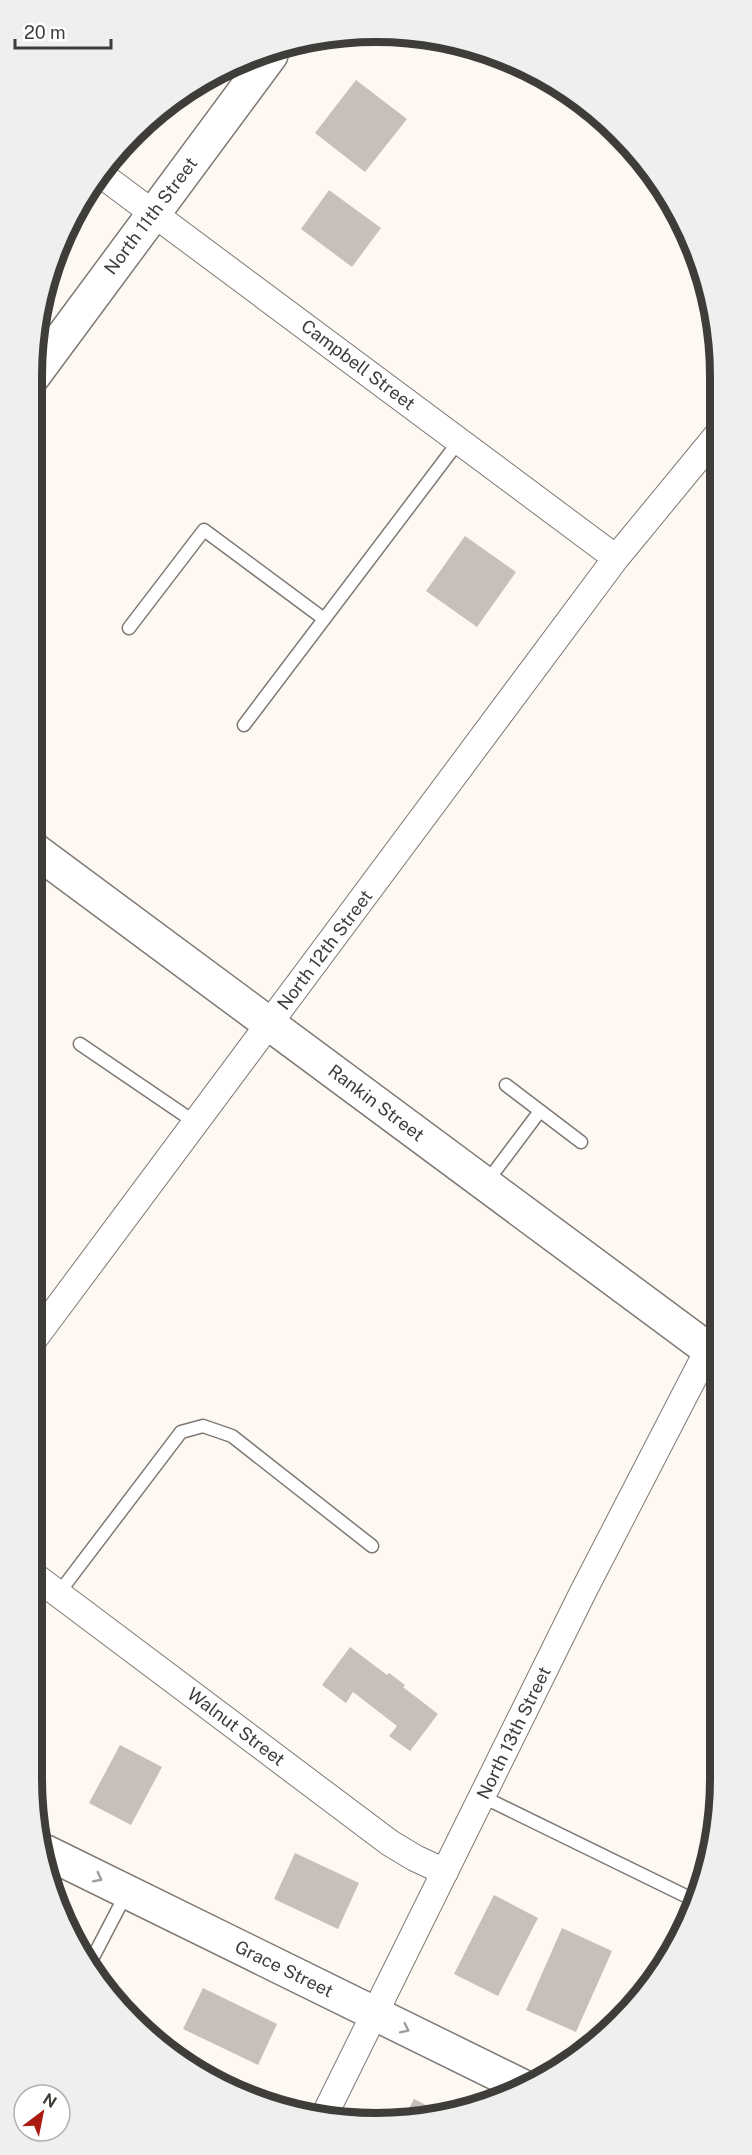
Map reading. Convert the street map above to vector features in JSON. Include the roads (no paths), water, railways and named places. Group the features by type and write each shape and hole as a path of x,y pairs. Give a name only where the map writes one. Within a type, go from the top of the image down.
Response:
{"street":[{"name":"North 11th Street","path":"43,364 267,61"},
{"name":"Campbell Street","path":"107,179 616,558"},
{"name":"North 12th Street","path":"42,1329 616,558 710,444"},
{"name":"Rankin Street","path":"42,855 710,1351"},
{"name":"North 13th Street","path":"326,2109 583,1592 710,1361"},
{"name":"Walnut Street","path":"42,1582 390,1843 445,1872"},
{"name":"Grace Street","path":"50,1854 516,2083"}],"lane":[{"path":"244,725 459,441"},
{"path":"129,628 204,530 324,619"},
{"path":"80,1044 195,1123"},
{"path":"506,1085 581,1142"},
{"path":"485,1184 540,1111"},
{"path":"58,1594 181,1432 203,1426 232,1436 372,1546"},
{"path":"483,1797 688,1897"},
{"path":"93,1957 126,1893"}]}
